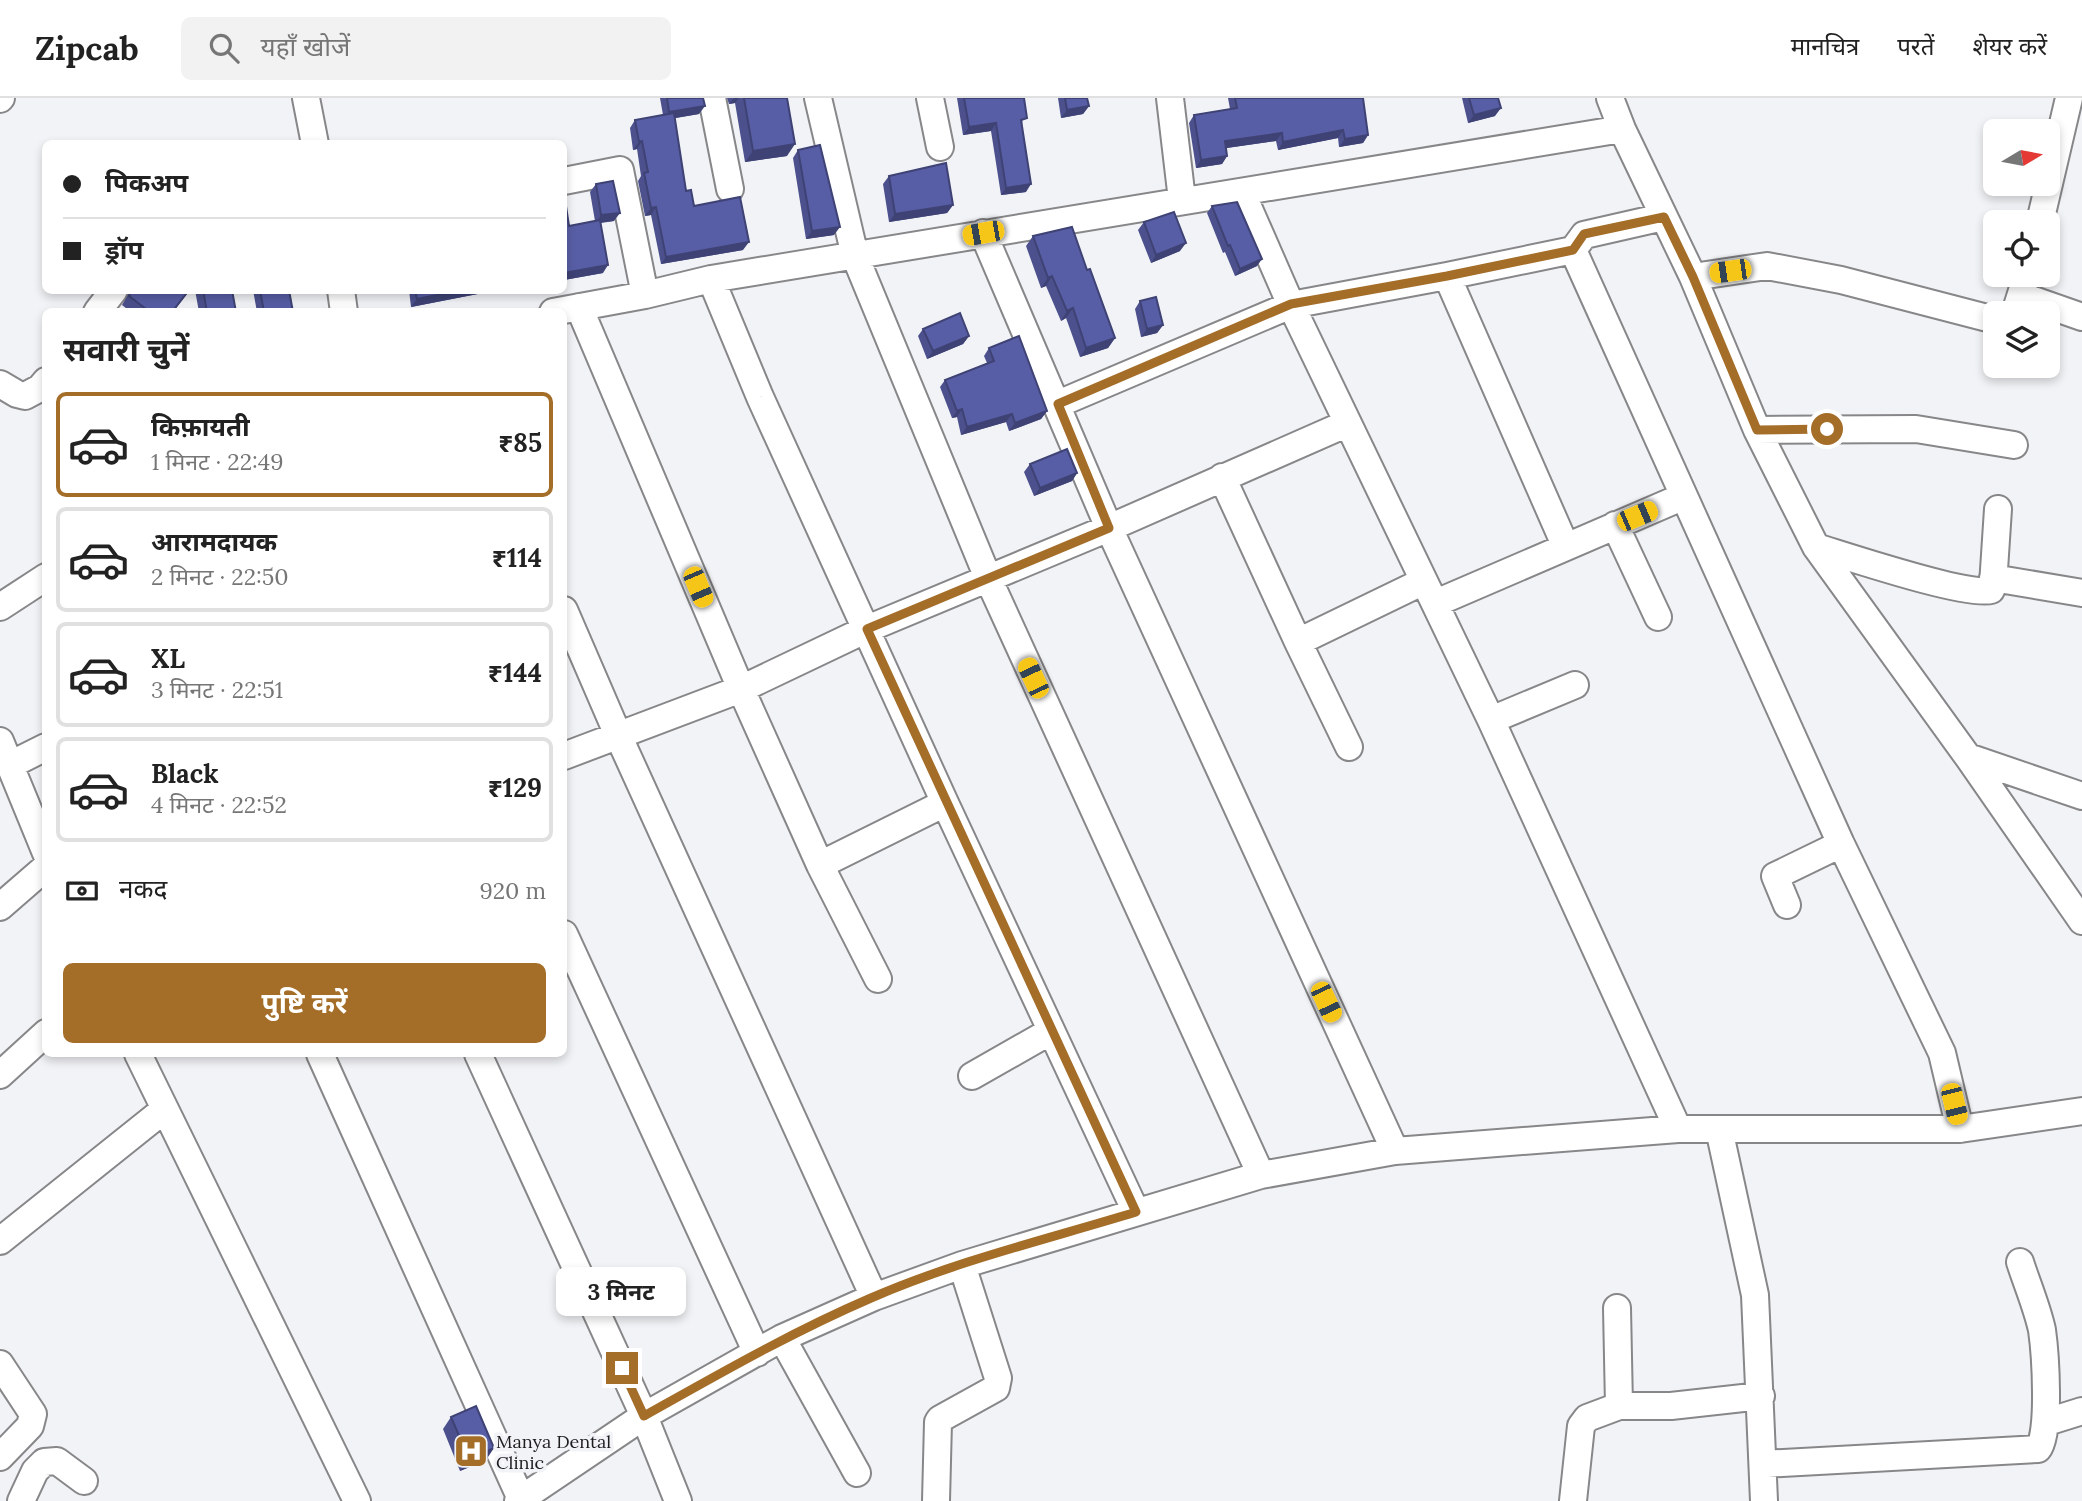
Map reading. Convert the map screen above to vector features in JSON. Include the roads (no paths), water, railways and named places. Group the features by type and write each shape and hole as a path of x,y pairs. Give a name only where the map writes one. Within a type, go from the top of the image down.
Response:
{"street":[{"path":"306,98 314,140"},
{"path":"712,98 730,189"},
{"path":"818,98 855,256 988,578 1261,1175"},
{"path":"930,98 940,147"},
{"path":"1170,98 1182,200"},
{"path":"1610,98 1622,129 1693,277 1757,430 1816,547 1968,757 2082,921"},
{"path":"2043,210 2069,98"},
{"path":"567,309 711,279 1622,129"},
{"path":"567,180 621,171 645,295"},
{"path":"1242,192 1291,304 1491,720 1678,1129"},
{"path":"1058,404 1291,304 1573,250 1584,234 1664,217"},
{"path":"983,233 1109,528 1395,1151"},
{"path":"1573,250 1682,497 1841,844 1942,1053 1960,1129"},
{"path":"1693,277 1767,266 1841,280 1983,317"},
{"path":"1447,276 1566,545"},
{"path":"711,279 760,397 1136,1212"},
{"path":"100,308 111,294"},
{"path":"2021,295 2082,317"},
{"path":"579,307 741,689 820,866 878,979"},
{"path":"0,384 25,396 42,386"},
{"path":"567,755 741,689 867,629 1109,528 1348,423"},
{"path":"1757,430 1916,429 2014,445"},
{"path":"1222,477 1349,747"},
{"path":"1298,642 1566,545 1682,497"},
{"path":"1816,547 1983,592 1991,590 1998,509"},
{"path":"1615,525 1658,617"},
{"path":"1993,578 2082,593"},
{"path":"0,607 42,579"},
{"path":"567,617 874,1297"},
{"path":"1491,720 1575,685"},
{"path":"42,747 3,749 42,843"},
{"path":"1968,757 2082,796"},
{"path":"820,866 945,803"},
{"path":"1787,905 1775,876 1841,844"},
{"path":"0,907 42,870"},
{"path":"567,941 757,1353"},
{"path":"972,1076 1051,1031"},
{"path":"0,1075 42,1037"},
{"path":"139,1057 357,1501"},
{"path":"321,1057 519,1500 644,1416 782,1339 874,1297 962,1265 1261,1175 1395,1151 1678,1129 1960,1129 2082,1111"},
{"path":"479,1057 644,1416 678,1501"},
{"path":"0,1241 165,1109"},
{"path":"1718,1129 1755,1295 1764,1501"},
{"path":"1763,1464 2038,1449 2043,1442 2047,1422 2042,1330 2020,1262"},
{"path":"936,1501 938,1422 996,1388 998,1378 962,1265"},
{"path":"1616,1308 1619,1406"},
{"path":"782,1339 857,1474"},
{"path":"0,1364 33,1414 30,1426 0,1457"},
{"path":"1573,1501 1581,1426 1587,1418 1619,1406 1671,1406 1761,1396"},
{"path":"2047,1422 2082,1411"},
{"path":"21,1501 35,1471 44,1462 57,1461 84,1481"}],"place":[{"name":"Manya Dental Clinic","path":"471,1451"}]}
